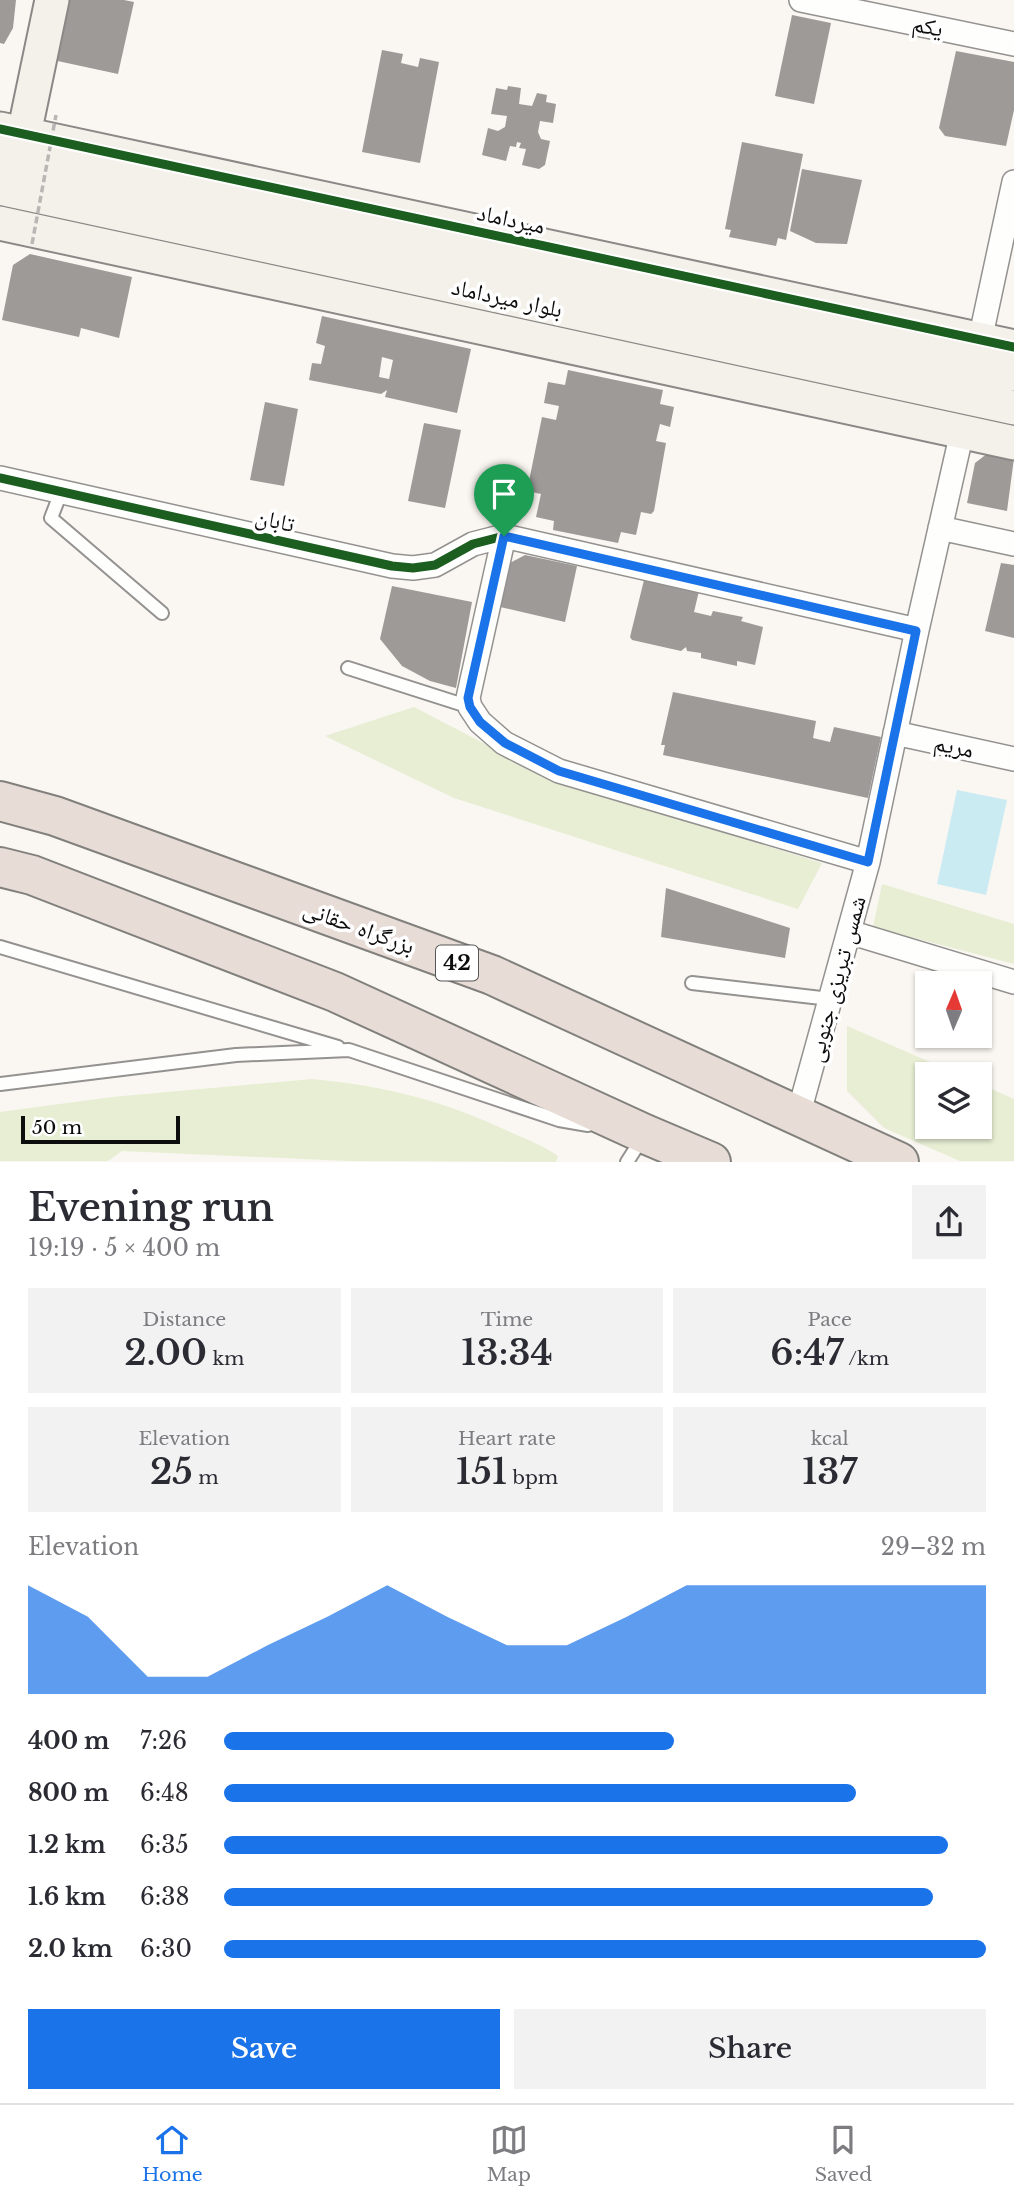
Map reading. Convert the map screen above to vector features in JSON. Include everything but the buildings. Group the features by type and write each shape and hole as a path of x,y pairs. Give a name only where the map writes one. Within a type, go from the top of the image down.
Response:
{"highway":[{"name":"بزرگراه حقانی","path":"0,802 55,816 492,975 899,1161"},
{"path":"0,867 32,875 335,992 636,1148 711,1161"}],"main road":[{"path":"12,131 52,0"},
{"name":"میرداماد","path":"12,131 1014,347"},
{"name":"بلوار میرداماد","path":"0,159 1014,374"},
{"name":"بلوار میرداماد","path":"0,188 1014,408"},
{"path":"1,228 110,247 1014,443"},
{"path":"110,247 259,244"}],"street":[{"name":"یکم","path":"801,0 1014,44"},
{"path":"980,340 1014,182"},
{"name":"شمس تبریزی جنوبی","path":"798,1116 868,862 916,631 962,432"},
{"name":"تابان","path":"0,478 392,566 413,568 435,565 473,544 504,536 916,631"},
{"path":"940,528 1014,544"},
{"path":"504,536 468,698 470,707 480,722 505,743 559,771 868,862"},
{"name":"مریم","path":"895,733 1014,759"},
{"path":"0,780 55,816"},
{"path":"849,932 1014,982"}],"lane":[{"path":"61,492 51,518 162,613"},
{"path":"348,668 470,707"},
{"path":"0,947 349,1050 636,1148"},
{"path":"692,983 830,999"},
{"path":"0,1084 236,1055 349,1050"}],"path":[{"path":"32,244 57,115"}],"green space":[{"path":"414,707 558,782 822,863 798,909 454,798 325,736"},
{"path":"882,884 1014,924 1014,964 873,927"},
{"path":"847,1026 930,1062 915,1062 915,1139 992,1139 992,1089 1014,1099 1014,1161 960,1161 884,1128 847,1091"},
{"path":"312,1079 389,1090 437,1103 485,1121 558,1156 556,1162 349,1161 122,1151 108,1161 0,1161 0,1112 112,1097"}],"water":[{"path":"957,790 1007,800 986,895 937,884"}],"cycle path":[{"path":"0,129 1014,347"},
{"path":"0,478 392,566 413,568 435,565 473,544 504,536 917,630"}],"route":[{"path":"504,536 916,631 868,862 559,771 505,743 480,722 470,707 468,698 504,536"}]}
